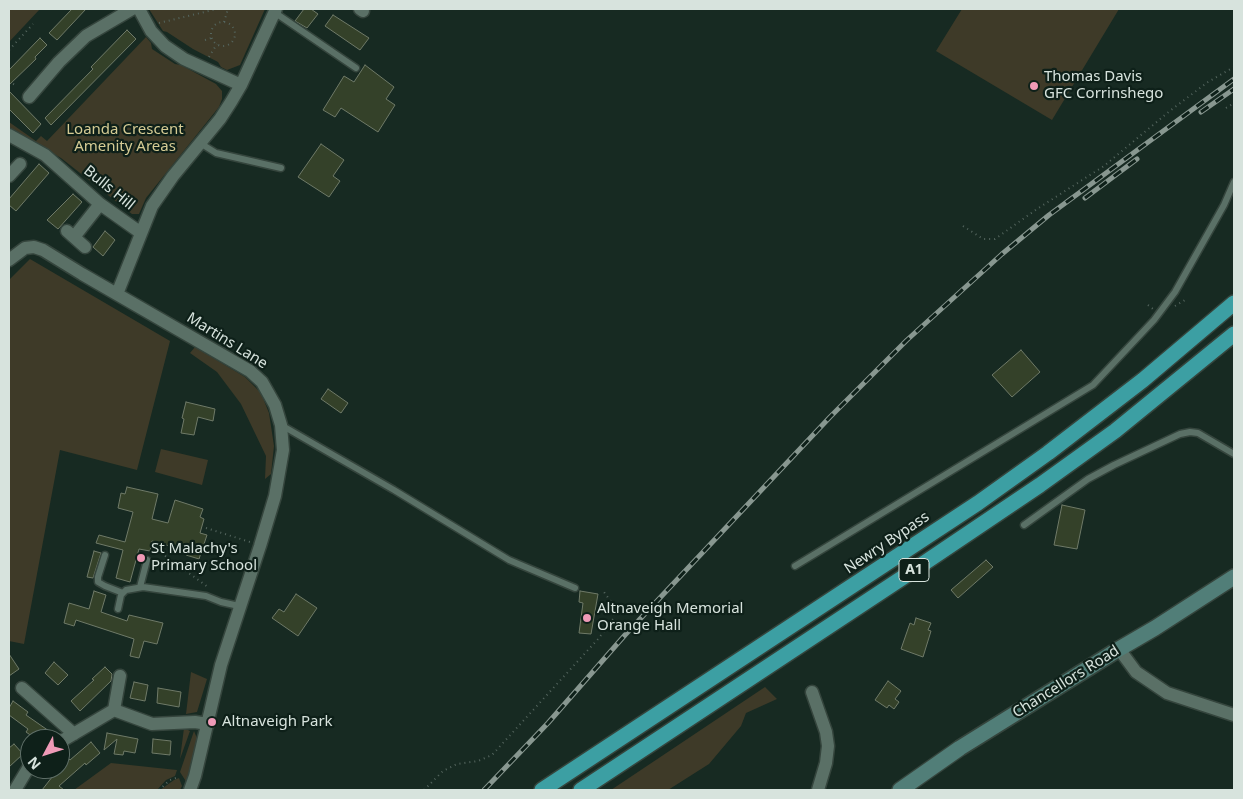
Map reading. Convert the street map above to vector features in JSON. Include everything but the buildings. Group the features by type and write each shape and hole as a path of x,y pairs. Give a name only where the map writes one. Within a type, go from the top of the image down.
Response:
{"highway":[{"name":"Newry Bypass","path":"542,790 978,503 1048,453 1143,380 1234,303"},
{"name":"A1","path":"581,790 1040,485 1115,431 1234,334"}],"street":[{"path":"29,97 59,62 86,36 132,9"},
{"path":"138,9 151,31 165,46 184,59 241,85"},
{"path":"117,294 152,206 173,176 220,118 241,85 275,10"},
{"name":"Bulls Hill","path":"9,135 45,155 100,204 141,233"},
{"path":"84,247 71,234 100,204"},
{"name":"Martins Lane","path":"9,260 25,248 34,247 43,250 250,371 262,382 271,395 281,426 282,450 275,496 221,665 196,776 190,790"},
{"name":"Chancellors Road","path":"900,790 960,748 1234,577"},
{"path":"1119,649 1136,672 1167,694 1234,716"},
{"path":"114,710 120,676"},
{"path":"22,688 74,734"},
{"path":"812,692 826,732 828,746 826,762 818,790"},
{"path":"70,736 114,710 152,724 195,722 208,724"},
{"path":"15,790 21,779"}],"lane":[{"path":"275,10 356,68"},
{"path":"200,143 216,153 281,168"},
{"path":"796,566 1093,385 1154,320 1175,292 1186,276 1224,205 1234,182"},
{"path":"281,426 394,490 509,560 575,588"},
{"path":"1024,525 1088,478 1180,434 1198,433 1234,454"},
{"path":"105,555 98,582 123,593"},
{"path":"140,587 147,560"},
{"path":"118,609 123,593 126,590 140,587 206,596 239,606"}],"path":[{"path":"155,24 217,9"},
{"path":"224,22 228,9"},
{"path":"224,22 232,25 235,32 235,36 228,45 220,46 211,38 211,30 216,24 224,22"},
{"path":"9,50 33,24"},
{"path":"206,40 211,38"},
{"path":"208,59 217,44"},
{"path":"963,226 982,239 995,239 1037,208 1104,166 1178,104 1208,82 1234,67"},
{"path":"9,83 17,86"},
{"path":"1226,108 1234,103"},
{"path":"206,528 250,542"},
{"path":"157,550 209,588"},
{"path":"424,790 443,771 457,764 478,761 492,755 599,638 613,619 614,606 604,592"},
{"path":"158,790 170,780 179,777"}],"green space":[{"path":"9,9 40,9 9,42"},
{"path":"149,9 265,9 240,65 227,70 221,67 218,62 163,31"},
{"name":"Thomas Davis GFC Corrinshego","path":"962,9 1119,9 1052,120 936,51"},
{"name":"Loanda Crescent Amenity Areas","path":"146,37 151,43 152,49 175,64 181,65 216,84 222,91 222,99 219,107 146,198 139,214 132,214 61,158 9,129 9,122 36,141 41,136 47,141"},
{"path":"30,259 170,341 137,470 60,450 24,644 9,641 9,280"},
{"path":"195,347 245,377 261,393 269,413 274,446 271,474 265,479 266,456 241,404 217,372 190,353"},
{"path":"161,449 208,460 202,485 155,472"},
{"path":"191,672 207,679 197,712 186,714"},
{"path":"765,687 777,699 746,713 741,726 709,764 668,790 611,790"},
{"path":"184,728 190,731 180,759"},
{"path":"194,731 199,743 187,783 180,772"},
{"path":"111,763 177,770 175,776 166,780 157,790 74,790"},
{"path":"179,778 182,786 180,790 160,790 174,780"}],"railway":[{"path":"484,790 548,723 625,635 830,417 907,340 1002,254 1049,215 1234,79"},
{"path":"1201,112 1234,89"},
{"path":"1085,198 1137,159"}],"place":[{"name":"Thomas Davis GFC Corrinshego","path":"1034,86"},
{"name":"St Malachy's Primary School","path":"141,558"},
{"name":"Altnaveigh Memorial Orange Hall","path":"587,618"},
{"name":"Altnaveigh Park","path":"212,722"}]}
